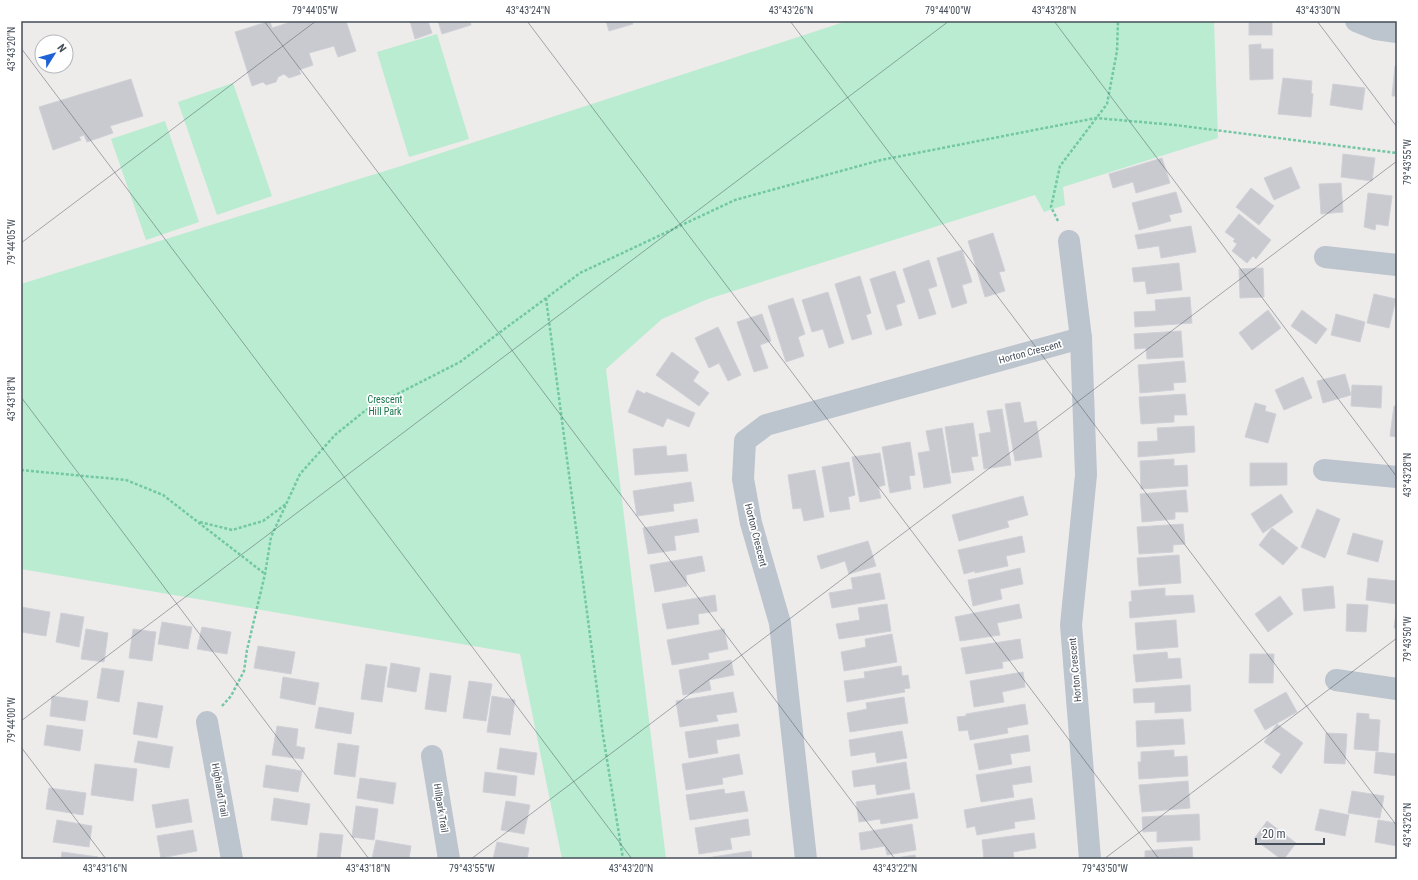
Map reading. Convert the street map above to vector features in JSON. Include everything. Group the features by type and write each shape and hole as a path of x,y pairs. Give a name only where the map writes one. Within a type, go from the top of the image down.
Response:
{"street":[{"path":"1356,21 1376,29 1397,32"},
{"name":"Horton Crescent","path":"1069,241 1082,338 1086,475 1071,625 1090,859"},
{"path":"1325,257 1397,265"},
{"name":"Horton Crescent","path":"806,859 780,623 751,523 744,479 745,441 766,425 1082,338"},
{"path":"1324,470 1397,477"},
{"path":"1336,680 1397,689"},
{"name":"Highland Trail","path":"207,722 232,859"},
{"name":"Hillpark Trail","path":"432,756 449,859"}],"path":[{"path":"1069,241 1051,207 1060,166 1107,104 1117,51 1118,21"},
{"path":"207,722 231,696 244,671 247,650 265,574 271,537 300,474 335,435 366,410 460,362 580,273 735,200 881,160 1096,118 1175,125 1397,153"},
{"path":"546,298 603,735 623,859"},
{"path":"21,470 126,480 163,495 265,574"},
{"path":"198,522 232,530 263,520 286,503"}],"green space":[{"name":"Crescent Hill Park","path":"847,21 1214,21 1218,138 1063,187 1065,205 1044,212 1035,195 708,299 662,319 606,369 666,859 562,859 520,654 21,569 21,284 401,166"},
{"path":"437,34 469,139 409,157 377,52"},
{"path":"233,83 272,196 217,215 178,102"},
{"path":"165,121 199,222 146,240 111,139"}],"building":[{"path":"270,21 272,28 294,21 346,21 356,51 338,57 334,46 309,53 313,65 299,70 301,74 289,78 284,74 278,77 276,82 266,85 263,82 252,86 235,32"},
{"path":"410,21 428,21 432,33 415,39"},
{"path":"438,21 470,21 471,25 442,34"},
{"path":"606,21 632,21 633,24 609,31"},
{"path":"1249,21 1272,21 1272,35 1249,35"},
{"path":"1261,44 1261,49 1273,49 1273,79 1250,80 1249,45"},
{"path":"1395,66 1397,66 1397,96 1392,96"},
{"path":"1283,78 1312,81 1311,93 1313,94 1311,117 1278,114"},
{"path":"131,79 143,116 110,126 113,133 87,142 84,135 79,137 81,140 53,150 39,107"},
{"path":"1333,84 1365,88 1362,110 1330,105"},
{"path":"1343,154 1375,158 1372,181 1341,177"},
{"path":"1162,158 1170,183 1136,193 1133,182 1113,188 1109,174"},
{"path":"1291,167 1300,188 1274,200 1264,178"},
{"path":"1341,183 1343,212 1321,214 1319,184"},
{"path":"1251,188 1274,206 1259,225 1236,207"},
{"path":"1176,192 1182,212 1169,215 1171,221 1139,230 1132,203"},
{"path":"1368,193 1392,196 1388,226 1376,224 1375,230 1364,227"},
{"path":"1239,214 1271,240 1256,259 1253,256 1247,263 1232,251 1237,244 1233,241 1235,239 1225,232"},
{"path":"1191,226 1196,252 1161,258 1159,246 1138,249 1135,235"},
{"path":"993,233 1005,271 999,272 1005,291 985,297 968,241"},
{"path":"962,250 972,282 962,285 967,303 952,308 937,258"},
{"path":"929,260 937,286 928,289 936,314 919,319 903,269"},
{"path":"1179,263 1182,290 1147,294 1145,281 1134,282 1132,268"},
{"path":"1263,268 1264,297 1240,298 1239,269"},
{"path":"895,271 905,302 896,305 902,325 886,330 870,279"},
{"path":"860,276 871,313 866,315 872,334 852,340 835,284"},
{"path":"828,292 844,343 829,348 823,329 812,332 802,300"},
{"path":"1374,294 1396,299 1389,328 1367,323"},
{"path":"1190,297 1192,323 1135,327 1134,312 1156,311 1155,300"},
{"path":"793,298 805,334 798,337 804,356 786,362 768,306"},
{"path":"1268,310 1281,328 1252,350 1239,333"},
{"path":"1302,310 1327,329 1316,344 1291,326"},
{"path":"762,314 771,341 760,345 768,368 754,372 737,322"},
{"path":"1336,314 1365,322 1360,342 1331,335"},
{"path":"718,327 741,375 728,381 719,363 709,368 695,338"},
{"path":"1181,331 1183,357 1147,359 1146,348 1135,349 1134,334"},
{"path":"672,352 699,372 693,381 709,393 699,406 656,375"},
{"path":"1184,361 1186,382 1173,383 1174,390 1140,393 1138,365"},
{"path":"1345,374 1351,395 1323,403 1317,381"},
{"path":"1303,377 1312,398 1284,410 1275,390"},
{"path":"1352,385 1382,386 1381,408 1351,406"},
{"path":"637,390 645,394 646,392 695,413 689,427 667,418 663,427 628,412"},
{"path":"1185,394 1187,415 1174,415 1174,422 1141,424 1139,397"},
{"path":"1020,402 1024,423 1036,421 1042,457 1015,461 1005,404"},
{"path":"1255,403 1266,406 1265,411 1276,414 1268,443 1245,437"},
{"path":"1394,406 1397,406 1397,437 1390,436"},
{"path":"1002,409 1011,465 984,469 979,434 991,432 987,411"},
{"path":"973,423 978,456 971,457 974,470 952,473 945,427"},
{"path":"1194,426 1195,452 1138,457 1138,442 1158,441 1157,428"},
{"path":"942,428 951,483 924,488 918,453 930,451 926,431"},
{"path":"910,442 915,475 909,476 911,489 890,493 882,447"},
{"path":"666,446 667,456 686,454 688,471 635,475 633,449"},
{"path":"880,453 885,485 878,487 881,498 860,502 852,457"},
{"path":"1174,459 1174,466 1187,465 1188,486 1141,489 1140,461"},
{"path":"849,462 855,495 848,497 850,509 830,512 822,467"},
{"path":"1250,463 1287,463 1287,485 1250,486"},
{"path":"815,470 824,517 804,521 801,508 793,509 788,475"},
{"path":"691,482 694,501 673,504 674,511 637,516 633,491"},
{"path":"1186,490 1188,512 1175,512 1175,519 1142,522 1140,494"},
{"path":"1281,494 1293,512 1263,533 1251,514"},
{"path":"1023,496 1028,515 1007,521 1009,527 959,541 952,515"},
{"path":"1317,509 1340,519 1325,558 1301,547"},
{"path":"697,519 699,532 674,536 676,550 648,554 643,528"},
{"path":"1183,524 1185,544 1173,545 1173,552 1139,554 1137,527"},
{"path":"1272,528 1298,548 1283,565 1259,545"},
{"path":"1353,533 1383,541 1378,562 1347,554"},
{"path":"1022,536 1025,552 1006,556 1008,566 964,574 958,550"},
{"path":"868,541 876,566 849,574 845,561 821,569 817,556"},
{"path":"1179,555 1181,583 1139,586 1137,558"},
{"path":"702,556 705,571 686,575 687,586 655,592 650,565"},
{"path":"1020,568 1023,584 1000,589 1002,599 973,606 968,580"},
{"path":"880,573 885,599 832,608 829,593 853,589 851,578"},
{"path":"1368,578 1397,581 1397,604 1366,600"},
{"path":"1333,586 1335,608 1304,611 1302,589"},
{"path":"1165,588 1165,596 1193,595 1195,612 1130,618 1129,602 1132,601 1131,591"},
{"path":"715,595 717,611 698,614 699,624 667,629 662,604"},
{"path":"1280,596 1293,614 1268,632 1255,614"},
{"path":"887,604 891,631 839,639 836,624 860,620 858,608"},
{"path":"1019,604 1022,618 997,623 1000,635 960,641 955,617"},
{"path":"1347,604 1368,605 1366,632 1346,631"},
{"path":"1397,605 1397,628 1394,628"},
{"path":"21,607 50,612 46,636 21,632"},
{"path":"61,613 84,617 79,647 56,642"},
{"path":"1176,620 1178,647 1137,650 1135,623"},
{"path":"162,622 192,627 188,649 158,644"},
{"path":"202,627 231,632 227,654 197,649"},
{"path":"86,629 108,633 104,662 81,659"},
{"path":"133,629 156,632 152,661 129,658"},
{"path":"724,629 728,649 708,653 709,659 672,665 667,640"},
{"path":"892,634 897,662 844,671 841,652 866,647 865,639"},
{"path":"1020,639 1023,658 1002,662 1003,668 966,674 961,648"},
{"path":"258,646 295,652 291,674 254,668"},
{"path":"1167,652 1168,659 1180,658 1182,678 1136,682 1133,655"},
{"path":"1250,654 1274,654 1273,683 1249,683"},
{"path":"731,660 734,675 709,680 711,690 683,695 679,670"},
{"path":"391,663 420,668 416,692 387,687"},
{"path":"366,664 387,667 382,702 361,699"},
{"path":"901,666 902,676 908,675 910,688 904,689 905,692 847,702 844,681 865,678 864,672"},
{"path":"102,668 124,671 119,702 97,698"},
{"path":"1023,672 1025,687 1002,692 1004,702 974,707 970,681"},
{"path":"430,673 451,676 446,712 425,709"},
{"path":"283,677 319,683 315,705 280,698"},
{"path":"469,681 492,684 486,721 463,718"},
{"path":"1190,685 1191,711 1155,713 1155,702 1134,703 1133,689"},
{"path":"733,692 737,712 716,715 718,721 680,727 676,701"},
{"path":"1286,692 1297,712 1265,730 1254,710"},
{"path":"52,696 88,701 85,721 50,716"},
{"path":"492,696 515,700 510,735 487,732"},
{"path":"904,697 908,723 850,732 847,713 867,709 866,703"},
{"path":"138,702 163,706 157,738 133,734"},
{"path":"1025,704 1028,724 1007,728 1008,733 970,740 968,730 959,731 957,717 966,716 966,714"},
{"path":"319,707 354,713 351,734 315,728"},
{"path":"1357,713 1369,714 1369,719 1380,720 1378,751 1354,749"},
{"path":"1183,719 1185,744 1137,747 1136,721"},
{"path":"738,724 740,736 716,740 718,753 689,758 685,732"},
{"path":"1277,724 1303,743 1281,774 1272,767 1281,754 1264,742"},
{"path":"47,725 83,730 80,751 44,745"},
{"path":"277,726 298,729 296,746 305,748 303,759 272,755"},
{"path":"902,731 907,758 877,763 875,752 851,756 849,740"},
{"path":"1326,733 1347,734 1345,764 1324,763"},
{"path":"1028,735 1030,751 1010,754 1012,764 979,770 974,744"},
{"path":"138,741 173,747 169,768 134,762"},
{"path":"338,743 359,746 355,777 334,774"},
{"path":"500,748 537,753 534,775 497,769"},
{"path":"1174,750 1174,757 1187,756 1188,776 1139,779 1138,762 1141,762 1141,752"},
{"path":"1376,752 1397,754 1397,776 1374,773"},
{"path":"739,754 743,774 722,778 723,784 686,790 682,764"},
{"path":"906,762 910,789 877,795 875,784 854,787 852,771"},
{"path":"95,764 137,769 133,801 91,795"},
{"path":"266,765 302,771 298,792 263,787"},
{"path":"1030,766 1032,782 1012,785 1014,797 981,802 976,775"},
{"path":"485,772 517,776 515,796 483,792"},
{"path":"360,778 396,783 393,804 357,798"},
{"path":"1188,781 1190,808 1142,812 1139,785"},
{"path":"49,788 86,793 83,815 46,809"},
{"path":"724,789 725,794 744,791 748,811 690,820 686,795"},
{"path":"1352,791 1384,796 1380,818 1348,813"},
{"path":"914,793 918,818 881,824 880,819 859,822 856,802"},
{"path":"274,798 310,804 307,825 271,820"},
{"path":"1032,798 1035,819 1014,822 1015,828 977,835 975,826 967,828 964,810"},
{"path":"188,799 192,822 156,828 152,805"},
{"path":"506,801 530,805 524,834 501,830"},
{"path":"356,806 378,809 374,840 352,837"},
{"path":"1320,809 1349,815 1345,836 1315,830"},
{"path":"1199,814 1200,840 1157,842 1157,831 1143,832 1142,817"},
{"path":"748,819 750,835 730,838 732,849 699,854 695,828"},
{"path":"57,820 92,826 89,847 53,842"},
{"path":"1378,820 1397,823 1397,846 1375,842"},
{"path":"1267,821 1296,843 1284,859 1281,859 1254,839"},
{"path":"912,824 916,850 887,855 885,846 861,850 859,833"},
{"path":"193,830 197,851 161,858 157,836"},
{"path":"320,833 343,835 340,859 317,859"},
{"path":"1034,833 1036,848 1013,852 1014,859 984,859 982,840"},
{"path":"376,840 411,846 409,859 372,859"},
{"path":"497,842 529,848 527,859 493,859"},
{"path":"1192,847 1193,859 1145,859 1145,851"},
{"path":"751,851 752,859 700,859"},
{"path":"62,852 98,857 98,859 61,859"},
{"path":"915,855 916,859 889,859"}]}
